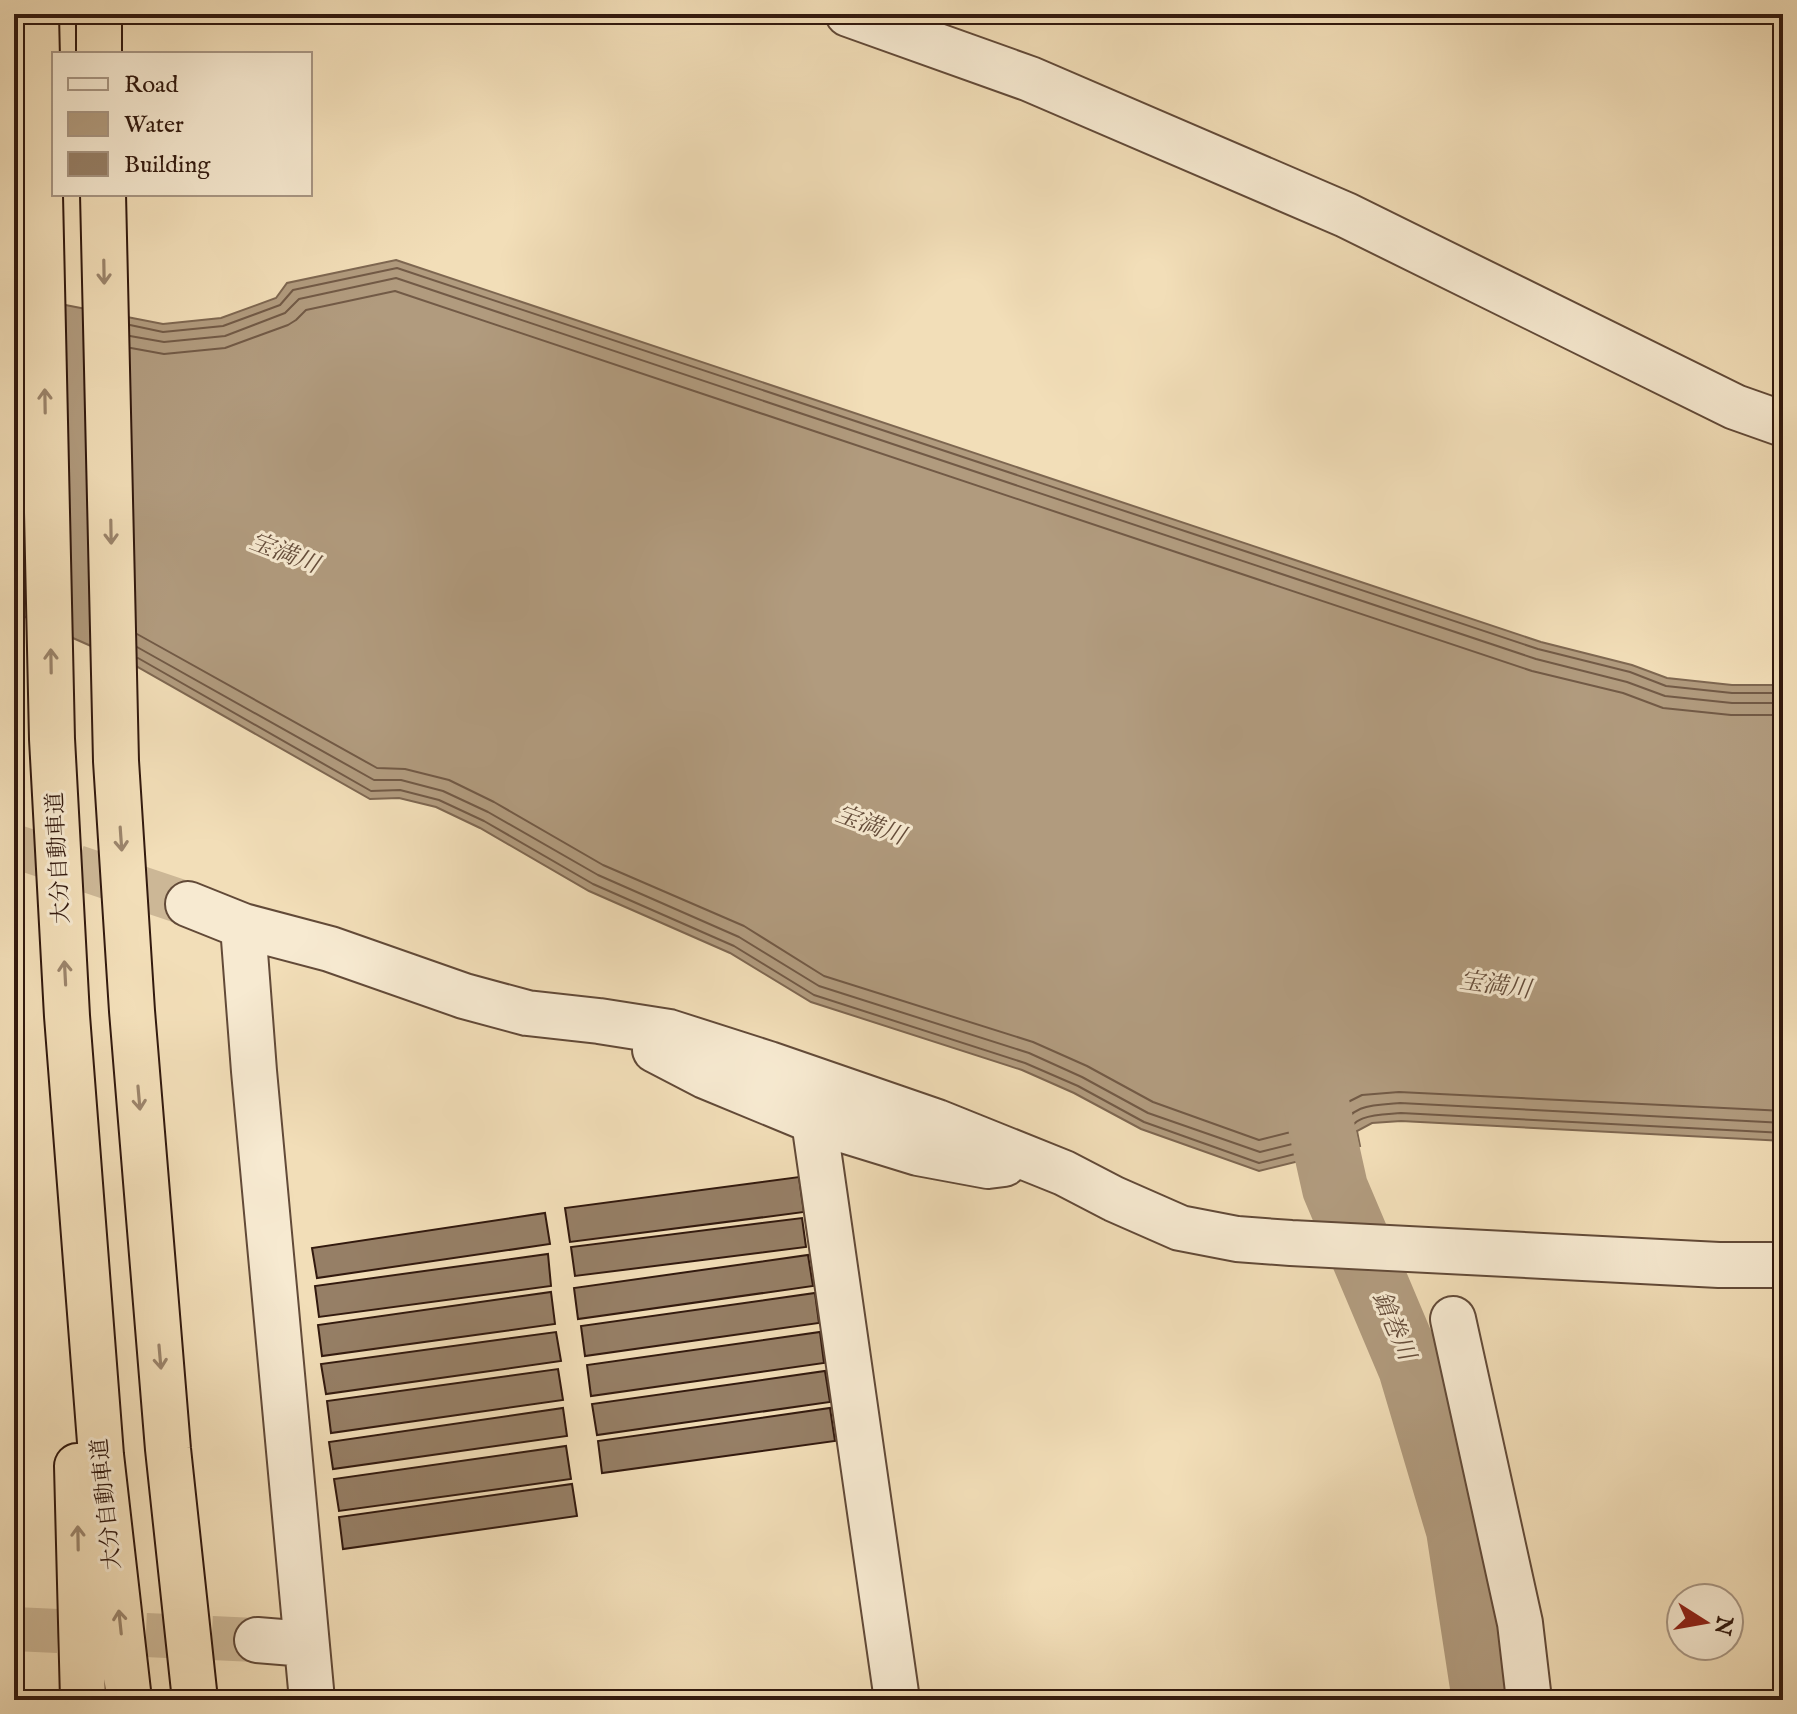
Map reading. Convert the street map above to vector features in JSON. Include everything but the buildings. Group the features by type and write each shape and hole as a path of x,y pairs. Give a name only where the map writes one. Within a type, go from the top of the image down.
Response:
{"highway":[{"name":"大分自動車道","path":"36,22 52,739 67,1016 101,1455 129,1700"},
{"path":"103,196 116,761 132,1011 168,1449 195,1700"},
{"path":"67,1016 83,1700"}],"street":[{"path":"848,14 1030,79 1346,215 1735,407 1783,424"},
{"path":"188,904 243,926 330,949 464,996 527,1013 669,1032 726,1050 937,1122 1064,1173 1180,1228 1237,1239 1719,1265 1783,1265"},
{"path":"243,926 312,1700"},
{"path":"599,1021 705,1076 814,1121 932,1156 988,1166 1037,1162"},
{"path":"814,1121 897,1700"},
{"path":"1453,1319 1520,1623 1529,1700"},
{"path":"257,1640 306,1644"}],"water":[{"name":"宝満川","path":"396,260 1541,642 1632,665 1667,678 1732,685 1783,685 1783,1141 1401,1121 1372,1123 1357,1131 1360,1146 1259,1171 1141,1129 1074,1093 1022,1070 811,1002 730,953 589,891 480,828 436,807 399,798 370,799 134,665 14,612 14,295 163,324 221,318 276,298 287,283"}],"waterway":[{"name":"鎗巻川","path":"1308,1067 1335,1188 1411,1368 1459,1530 1485,1700"}],"tunnel":[{"path":"14,846 188,904"},
{"path":"14,1629 257,1640"}]}
